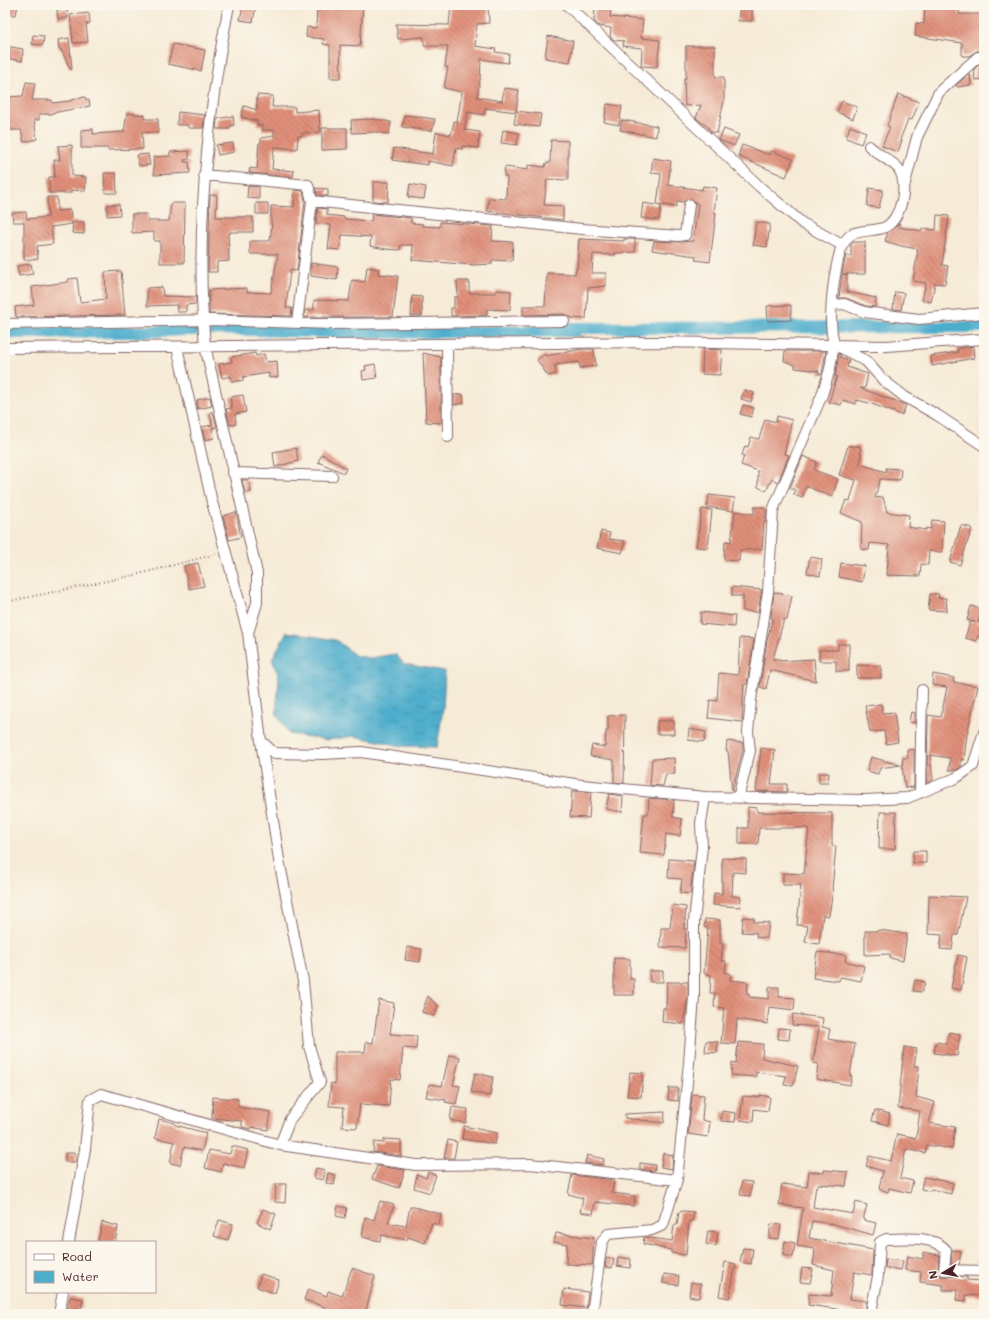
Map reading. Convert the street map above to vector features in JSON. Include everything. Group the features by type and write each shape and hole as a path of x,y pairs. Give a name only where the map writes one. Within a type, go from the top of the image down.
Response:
{"street":[{"path":"229,5 221,47 204,175 202,321 204,346 257,573 257,603 248,633"},
{"path":"567,5 760,188 802,223 842,245"},
{"path":"738,798 750,751 748,732 751,700 768,592 773,510 822,395 830,369 833,340 832,310 835,268 842,245 852,234 884,228 897,214 917,137 939,92 978,58 984,57"},
{"path":"869,146 878,155 898,169 904,187"},
{"path":"204,175 308,185 312,201 297,323"},
{"path":"312,201 582,229 679,236 685,235 689,205"},
{"path":"832,310 844,304 864,312 919,319 984,313"},
{"path":"5,324 202,321 331,324 564,321"},
{"path":"5,348 833,340 886,346 984,339"},
{"path":"833,340 866,361 883,380 905,397 937,415 984,446"},
{"path":"447,344 448,437"},
{"path":"177,347 225,552 248,633 261,741 278,860 303,981 309,1046 320,1082 290,1120 280,1145"},
{"path":"233,474 332,476"},
{"path":"920,793 922,690"},
{"path":"261,741 274,753 323,754 361,752 582,785 705,797 865,800 906,798 956,778 973,766 984,732"},
{"path":"592,1314 602,1242 608,1234 652,1230 663,1225 677,1180 694,997 694,922 702,846 701,823 705,797"},
{"path":"69,1241 85,1149 90,1100 101,1094 280,1145 416,1165 530,1164 677,1180"},
{"path":"873,1314 872,1307 878,1276 880,1242 886,1239 930,1241 940,1244 946,1250 944,1270 984,1271"},
{"path":"59,1314 63,1293"}],"path":[{"path":"5,602 135,575 225,552"}],"water":[{"path":"287,632 336,640 356,656 371,658 395,654 404,664 445,671 443,709 437,747 401,746 354,736 328,740 289,734 276,713 279,677 272,659"}],"building":[{"path":"5,5 18,5 16,15 5,14"},
{"path":"243,5 256,5 253,22 240,20"},
{"path":"317,5 363,5 360,46 340,45 341,78 330,78 330,45 323,44 324,39 306,37 307,27 316,28"},
{"path":"451,5 478,5 478,8 488,7 489,23 477,24 475,46 496,49 495,52 509,54 508,63 481,59 480,80 477,97 502,101 504,88 519,90 516,111 541,114 539,127 514,124 516,112 485,108 484,115 468,112 464,130 480,132 478,148 462,146 462,149 456,148 453,166 428,161 428,165 392,160 394,148 433,154 436,132 451,135 454,121 457,122 462,92 444,88 448,67 445,67 448,46 424,46 424,37 398,39 396,24 449,25"},
{"path":"740,5 752,5 752,21 738,21"},
{"path":"925,5 960,5 959,14 984,14 984,50 977,51 969,56 962,56 962,43 915,36 916,23 924,24"},
{"path":"595,8 611,10 610,17 643,20 641,38 660,40 657,67 641,66 642,48 623,46 624,41 614,40 610,37 611,28 599,26 594,21"},
{"path":"67,9 68,18 58,19 57,10"},
{"path":"89,13 90,23 86,24 88,42 73,43 70,15"},
{"path":"33,35 44,36 43,45 32,44"},
{"path":"548,36 573,41 570,62 545,58"},
{"path":"69,38 72,69 70,69 61,49 59,49 58,40"},
{"path":"173,44 205,50 201,71 168,64"},
{"path":"5,46 23,49 22,61 5,58"},
{"path":"686,46 715,46 715,77 724,77 724,101 717,133 711,132 708,127 696,118 701,105 685,106 684,78 686,78"},
{"path":"980,64 984,64 984,79 975,80 974,69"},
{"path":"970,75 971,85 957,87 956,85"},
{"path":"26,82 35,83 32,100 52,100 52,103 71,101 85,97 86,100 89,100 90,106 52,114 39,114 39,120 34,120 37,139 24,142 21,130 5,130 5,97 23,96"},
{"path":"898,94 919,102 912,120 908,119 900,140 902,140 898,152 882,146 890,127 887,126"},
{"path":"257,95 273,96 272,107 295,107 295,112 319,110 320,132 302,133 302,136 298,136 297,149 274,147 272,169 294,171 293,177 249,173 250,168 257,169 259,143 261,143 261,138 274,136 274,130 262,130 262,125 257,125 257,121 241,117 244,106 257,110"},
{"path":"842,101 857,107 853,119 837,112"},
{"path":"607,104 622,106 619,125 604,122"},
{"path":"178,112 205,115 203,128 188,128 188,125 177,125"},
{"path":"127,113 145,115 144,119 158,119 158,133 142,132 143,149 108,150 108,148 81,148 81,130 93,129 93,134 124,132"},
{"path":"405,115 435,119 432,131 402,127"},
{"path":"233,116 234,125 230,126 230,129 216,129 217,119"},
{"path":"375,119 391,122 389,134 374,132 352,133 351,120"},
{"path":"622,120 657,126 656,137 620,130"},
{"path":"850,126 866,132 861,144 846,138"},
{"path":"322,128 347,128 347,149 322,150"},
{"path":"724,129 739,135 734,146 719,140"},
{"path":"503,130 519,133 517,145 501,143"},
{"path":"551,140 568,141 568,180 547,179 544,205 563,206 563,220 487,211 489,198 506,199 507,177 504,176 505,167 528,170 528,165 545,167 546,163 550,163"},
{"path":"233,143 234,152 218,155 216,145"},
{"path":"72,145 72,176 86,177 85,191 71,190 71,193 49,193 49,177 55,177 54,160 60,160 58,146"},
{"path":"742,145 770,155 771,151 793,159 786,177 738,156"},
{"path":"189,151 189,159 184,160 184,162 189,162 190,173 154,175 153,157 170,156 170,152"},
{"path":"148,154 150,165 139,166 137,155"},
{"path":"653,158 671,161 668,185 702,190 703,186 717,188 714,212 716,213 710,262 695,260 696,256 652,250 654,241 693,241 698,204 689,199 683,202 677,201 676,207 657,204 661,174 651,173"},
{"path":"104,173 116,173 117,193 106,193"},
{"path":"373,182 389,182 388,202 373,201"},
{"path":"410,184 426,187 424,199 408,197"},
{"path":"248,186 259,187 259,199 247,198"},
{"path":"315,188 328,189 328,196 317,195"},
{"path":"869,188 883,190 879,208 867,206"},
{"path":"295,190 303,191 305,201 297,271 290,270 286,308 292,308 291,316 209,314 209,290 247,288 247,292 271,293 278,254 250,254 250,241 270,241 272,224 271,206 294,207"},
{"path":"210,195 217,195 216,217 253,217 253,232 230,232 230,234 228,234 229,261 217,262 217,272 208,272"},
{"path":"47,197 57,197 57,211 70,210 72,224 51,227 53,244 37,246 38,259 24,260 24,222 13,222 12,213 26,212 27,219 48,217"},
{"path":"171,203 185,203 184,263 160,263 160,241 154,241 154,232 132,233 132,214 147,214 148,221 169,221"},
{"path":"256,203 268,203 268,214 256,214"},
{"path":"643,203 661,206 659,220 641,218"},
{"path":"119,204 120,215 107,216 107,205"},
{"path":"318,208 327,209 327,215 344,217 344,219 371,221 372,214 411,218 411,223 423,224 422,226 440,227 440,222 493,226 492,241 513,242 512,261 492,260 492,264 473,265 412,260 413,245 401,245 400,250 386,249 370,246 371,237 342,235 340,250 328,249 331,225 316,224"},
{"path":"937,215 949,216 942,265 948,266 945,284 935,283 931,302 922,300 926,283 913,281 918,249 885,241 888,232 898,224 900,224 899,227 922,231 922,228 936,230"},
{"path":"73,222 84,222 84,234 72,233"},
{"path":"756,222 770,224 767,247 753,245"},
{"path":"579,239 624,241 624,239 635,239 635,252 615,253 615,255 593,254 592,273 606,273 606,286 588,288 586,319 572,318 564,314 523,315 523,306 545,306 547,273 575,274 576,268 577,269"},
{"path":"853,242 865,242 865,274 842,274 846,255 851,257 851,245"},
{"path":"311,263 338,267 337,280 311,276"},
{"path":"31,264 33,274 19,276 17,266"},
{"path":"367,267 379,269 378,274 398,276 393,317 304,317 305,310 314,310 314,300 349,301 352,280 365,282"},
{"path":"121,271 125,315 16,317 15,307 34,305 32,287 68,282 68,279 77,278 80,302 106,299 105,272"},
{"path":"847,274 847,292 876,298 875,307 866,306 846,298 839,298 842,275"},
{"path":"457,281 469,281 469,293 496,293 496,290 511,291 510,310 487,309 487,315 451,316 451,308 454,308 454,297 458,297"},
{"path":"162,287 163,296 196,297 196,304 186,305 186,312 177,312 177,305 147,306 147,288"},
{"path":"895,292 904,293 901,310 893,309"},
{"path":"412,296 422,297 422,316 411,316"},
{"path":"791,305 791,320 768,321 767,306"},
{"path":"973,346 974,358 932,366 931,356 958,352 957,349"},
{"path":"582,349 594,349 596,366 580,368 579,362 555,365 556,374 548,376 537,360 545,354 546,356"},
{"path":"703,349 722,350 720,375 702,374"},
{"path":"785,351 826,351 822,374 818,374 819,371 795,368 795,365 784,361"},
{"path":"255,353 256,356 264,354 266,362 277,361 278,377 269,378 269,373 243,377 244,380 232,382 231,376 222,378 219,364 232,362 231,357"},
{"path":"423,353 441,357 441,423 426,422"},
{"path":"839,354 841,355 840,357 849,360 847,367 868,374 865,388 860,388 906,405 902,415 857,400 856,404 843,400 841,405 829,402 837,376 835,376"},
{"path":"375,364 377,378 363,380 362,371 366,370 365,366"},
{"path":"744,390 754,393 751,402 741,399"},
{"path":"463,394 464,403 454,405 454,395"},
{"path":"243,395 246,412 235,414 236,424 230,425 226,409 232,408 230,397"},
{"path":"210,397 212,406 198,409 197,400"},
{"path":"743,405 754,408 751,417 740,414"},
{"path":"210,412 213,412 217,427 212,428 214,438 205,440 202,427 212,425"},
{"path":"777,416 792,420 784,454 789,455 778,482 772,479 766,491 758,487 758,471 741,465 744,456 742,455 745,446 748,447 751,437 759,439 765,419 776,422"},
{"path":"848,446 860,446 860,464 886,472 886,468 901,469 900,480 880,479 875,498 883,497 887,512 909,515 908,527 926,530 926,528 931,529 932,520 944,521 942,552 929,551 928,565 921,564 920,576 887,575 889,545 870,543 869,550 861,549 862,522 841,513 846,500 850,501 856,480 839,475"},
{"path":"296,448 298,461 275,467 273,452"},
{"path":"322,454 346,468 344,473 318,462"},
{"path":"803,456 817,462 814,470 838,479 832,497 806,486 802,498 794,495 795,490 790,488"},
{"path":"242,480 249,480 251,492 245,493"},
{"path":"709,495 735,498 733,511 707,507"},
{"path":"754,507 763,507 766,510 766,522 764,522 762,549 740,550 739,561 724,560 725,541 731,542 735,511 754,514"},
{"path":"702,509 712,510 708,548 696,547"},
{"path":"236,512 241,537 229,540 223,516"},
{"path":"961,525 972,528 960,565 950,562"},
{"path":"601,531 610,533 609,539 625,541 622,553 597,548"},
{"path":"810,557 822,559 820,576 807,573"},
{"path":"198,563 204,586 189,589 184,566"},
{"path":"841,563 865,566 862,582 839,577"},
{"path":"732,587 762,590 758,612 743,611 743,596 732,596"},
{"path":"774,592 792,596 787,620 784,619 773,659 779,659 779,661 814,659 816,681 770,670 766,689 760,687 767,640 773,618 771,618"},
{"path":"930,594 939,594 938,598 946,598 947,611 928,610"},
{"path":"971,606 982,609 978,623 984,623 984,636 978,636 976,641 965,638 970,622 975,622 967,620"},
{"path":"701,612 735,616 734,627 700,624"},
{"path":"740,638 754,639 747,684 744,684 742,722 708,718 710,700 717,701 719,673 738,675"},
{"path":"838,644 849,644 849,671 836,671 836,661 819,661 819,650 838,650"},
{"path":"857,665 881,666 881,678 857,678"},
{"path":"933,674 954,678 953,682 978,686 967,734 964,760 961,759 961,767 956,770 949,770 950,758 930,755 933,780 927,783 928,715 941,717 947,687 932,685"},
{"path":"881,704 882,713 894,712 898,742 886,744 884,731 870,732 865,706"},
{"path":"911,712 915,713 915,723 909,722"},
{"path":"625,715 624,783 614,782 614,760 590,756 592,745 605,747 606,731 608,731 608,716"},
{"path":"657,721 674,721 674,734 657,734"},
{"path":"689,729 706,732 704,742 688,740"},
{"path":"727,741 743,743 743,749 732,791 728,751 726,751"},
{"path":"761,748 775,750 771,784 787,784 787,792 756,791"},
{"path":"914,749 914,787 905,788 902,766 903,758 908,758 907,750"},
{"path":"871,757 900,765 880,768 878,774 867,771"},
{"path":"674,758 675,774 666,774 663,786 650,785 652,759"},
{"path":"819,773 829,773 828,783 819,783"},
{"path":"572,791 591,792 589,818 570,817"},
{"path":"609,794 623,796 622,812 606,809"},
{"path":"649,798 674,800 673,817 682,819 680,836 666,834 664,855 640,853 644,814 648,814"},
{"path":"748,807 757,808 757,812 832,813 832,846 836,846 833,889 829,916 823,915 819,944 805,942 808,926 797,925 801,885 783,885 783,873 804,874 809,828 759,828 758,844 739,844 739,828 748,828"},
{"path":"880,812 896,812 895,849 879,849"},
{"path":"913,851 926,851 926,863 913,863"},
{"path":"722,858 746,859 746,873 733,872 732,896 741,897 740,907 713,905 714,893 722,894"},
{"path":"669,859 694,861 690,894 680,893 682,879 668,878"},
{"path":"929,895 966,897 958,935 954,935 952,950 940,949 942,935 928,934"},
{"path":"673,905 686,907 684,929 686,929 685,948 660,947 661,928 670,928"},
{"path":"743,917 754,918 754,922 769,923 767,938 756,937 757,933 742,932"},
{"path":"705,919 720,920 720,943 723,944 721,961 726,961 725,972 731,974 730,980 748,982 747,994 749,994 749,997 769,999 769,987 779,987 779,997 795,998 794,1010 769,1007 767,1024 737,1019 735,1044 721,1043 724,1008 714,1007 715,993 710,993 711,975 704,973 708,928 704,927"},
{"path":"879,930 907,934 903,961 890,958 890,954 865,955 865,931"},
{"path":"407,947 422,949 420,962 405,960"},
{"path":"817,952 846,955 845,961 864,966 861,981 840,977 839,981 813,978"},
{"path":"958,955 967,957 961,990 951,988"},
{"path":"614,958 630,959 630,979 634,979 634,995 614,995"},
{"path":"649,971 663,971 663,982 650,982"},
{"path":"915,980 925,982 922,992 913,991"},
{"path":"667,982 688,982 688,997 683,1024 662,1022 663,1008 666,1008"},
{"path":"428,996 438,1006 434,1016 422,1012"},
{"path":"379,1000 394,1003 390,1034 417,1036 416,1049 403,1048 400,1080 391,1079 389,1106 360,1104 357,1128 342,1127 344,1107 329,1106 331,1083 335,1084 335,1052 365,1052 366,1042 373,1043"},
{"path":"793,1014 823,1018 822,1027 830,1029 828,1039 855,1044 850,1085 816,1079 818,1064 813,1063 819,1027 792,1025"},
{"path":"779,1028 790,1029 789,1040 778,1039"},
{"path":"949,1032 960,1034 957,1056 934,1053 936,1042 947,1044"},
{"path":"706,1041 718,1042 717,1053 705,1052"},
{"path":"738,1042 763,1044 762,1058 798,1066 793,1086 784,1085 786,1076 756,1072 756,1077 731,1075 732,1062 736,1063"},
{"path":"904,1047 917,1049 914,1066 919,1066 916,1097 935,1102 929,1123 955,1127 952,1149 927,1145 925,1153 906,1149 900,1178 913,1181 910,1193 889,1188 888,1192 879,1189 883,1171 866,1166 869,1156 891,1161 897,1134 916,1138 920,1111 898,1108"},
{"path":"449,1055 460,1057 453,1085 460,1086 456,1104 445,1102 446,1100 426,1097 429,1084 442,1086"},
{"path":"630,1072 643,1073 641,1097 627,1096"},
{"path":"475,1073 493,1077 490,1096 471,1092"},
{"path":"669,1088 678,1088 678,1101 668,1100"},
{"path":"692,1094 704,1095 702,1120 710,1122 708,1137 688,1134"},
{"path":"760,1095 770,1097 768,1111 754,1109 753,1122 740,1120 743,1096 760,1097"},
{"path":"213,1097 238,1099 238,1107 271,1112 268,1130 242,1127 242,1121 212,1118"},
{"path":"452,1107 468,1109 466,1123 450,1120"},
{"path":"875,1110 890,1114 888,1125 872,1121"},
{"path":"722,1111 736,1113 735,1122 721,1121"},
{"path":"665,1112 664,1123 625,1118 625,1114"},
{"path":"159,1119 206,1133 202,1151 184,1147 180,1165 170,1163 174,1142 155,1138"},
{"path":"464,1126 497,1133 495,1144 462,1139"},
{"path":"384,1139 401,1140 401,1156 373,1152 374,1142 384,1143"},
{"path":"448,1140 457,1142 454,1158 444,1158"},
{"path":"232,1146 248,1150 244,1168 223,1163 221,1172 205,1168 209,1150 230,1154"},
{"path":"65,1153 76,1153 76,1162 65,1162"},
{"path":"663,1153 673,1155 672,1169 661,1167"},
{"path":"587,1155 604,1159 603,1165 585,1163"},
{"path":"640,1163 655,1165 654,1171 640,1169"},
{"path":"377,1166 405,1170 399,1188 372,1179"},
{"path":"316,1168 325,1170 323,1180 314,1178"},
{"path":"824,1170 848,1172 846,1186 818,1184 817,1187 816,1186 813,1207 853,1214 856,1202 867,1205 863,1220 876,1223 873,1235 834,1224 812,1221 809,1238 873,1250 872,1275 854,1272 850,1299 866,1301 866,1314 857,1314 857,1312 808,1305 809,1294 831,1296 834,1270 813,1265 815,1249 797,1246 803,1208 779,1205 782,1184 807,1187 809,1171 824,1173"},
{"path":"428,1172 436,1175 430,1193 414,1188 417,1174 426,1178"},
{"path":"328,1173 336,1175 334,1185 326,1183"},
{"path":"572,1175 614,1180 612,1193 635,1196 634,1206 595,1202 593,1214 580,1212 583,1198 568,1194"},
{"path":"924,1177 953,1183 951,1194 931,1189 930,1191 921,1189"},
{"path":"742,1181 752,1182 750,1196 740,1195"},
{"path":"276,1184 286,1184 285,1203 275,1202"},
{"path":"380,1201 394,1205 388,1223 406,1226 410,1207 414,1207 441,1214 439,1225 432,1223 425,1243 408,1237 407,1240 382,1235 380,1241 362,1237 365,1217 374,1220"},
{"path":"338,1206 347,1208 345,1218 336,1216"},
{"path":"263,1209 276,1214 270,1229 257,1223"},
{"path":"679,1212 694,1212 692,1221 689,1221 686,1255 671,1253 671,1250 643,1244 644,1237 672,1241 674,1225 677,1225"},
{"path":"219,1220 233,1224 228,1240 214,1236"},
{"path":"102,1222 118,1226 115,1241 98,1241"},
{"path":"771,1224 781,1225 779,1239 769,1238"},
{"path":"708,1231 718,1232 716,1246 706,1244"},
{"path":"556,1233 594,1238 592,1265 566,1264 567,1244 554,1242"},
{"path":"785,1241 795,1243 793,1257 783,1255"},
{"path":"743,1248 753,1249 751,1264 740,1262"},
{"path":"952,1250 961,1251 959,1264 951,1264"},
{"path":"923,1252 939,1255 938,1270 941,1276 967,1277 967,1280 983,1281 983,1296 966,1295 966,1301 956,1300 957,1290 943,1290 943,1285 920,1282 921,1272 905,1270 907,1256 923,1259"},
{"path":"618,1257 631,1259 630,1268 617,1266"},
{"path":"606,1258 614,1259 612,1268 605,1267"},
{"path":"886,1259 903,1261 901,1270 885,1268"},
{"path":"725,1262 736,1264 729,1298 719,1296"},
{"path":"352,1268 375,1276 365,1314 325,1314 325,1307 304,1300 308,1289 327,1296 328,1291 342,1296"},
{"path":"802,1268 813,1269 810,1283 800,1282"},
{"path":"261,1274 279,1280 275,1293 257,1287"},
{"path":"664,1274 679,1276 678,1285 663,1283"},
{"path":"691,1282 701,1284 699,1298 689,1296"},
{"path":"564,1289 588,1292 586,1308 562,1305"},
{"path":"70,1297 83,1299 81,1309 78,1308 77,1314 66,1314"}],"waterway":[{"path":"567,328 984,327"},
{"path":"5,333 130,332 219,329 353,333 576,331"}]}
